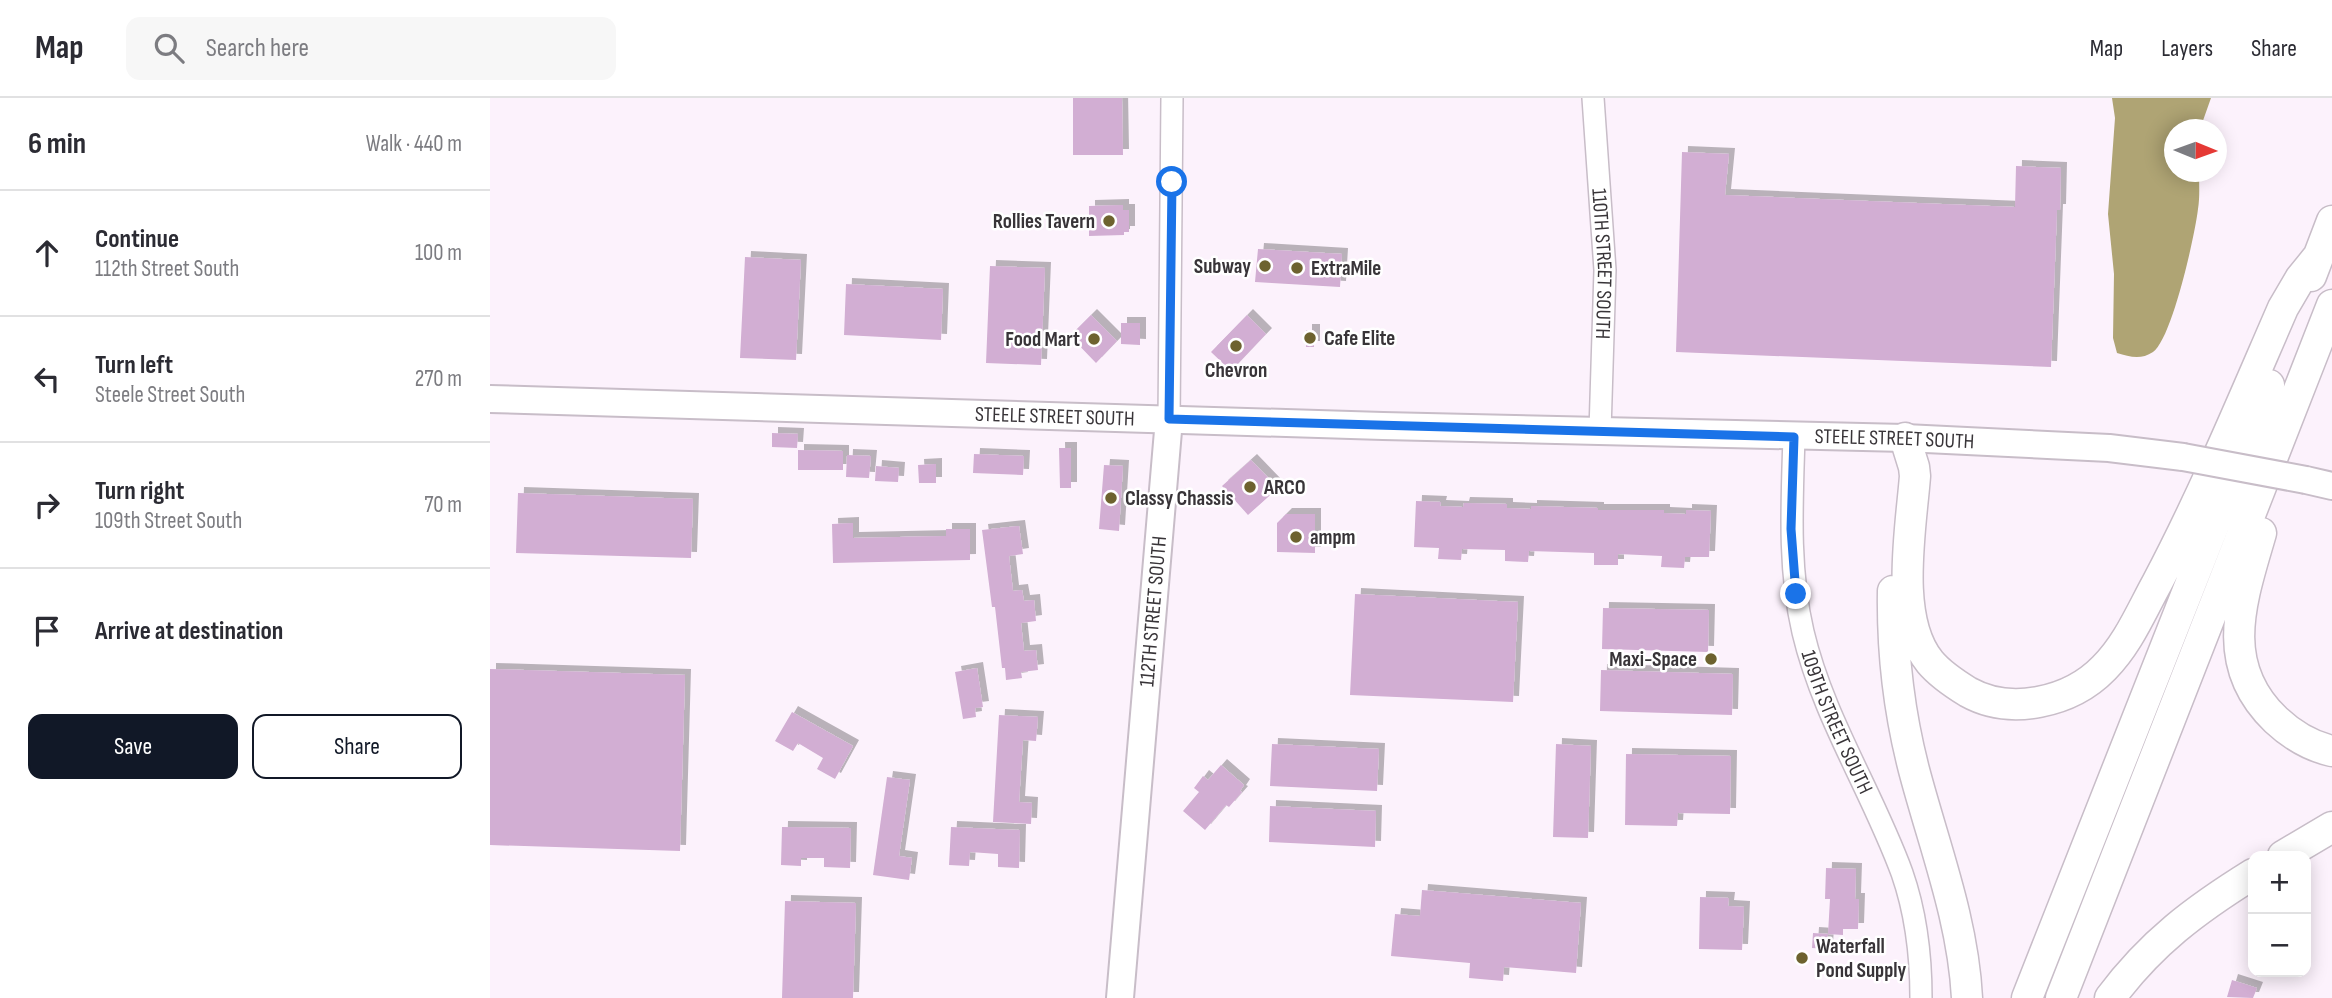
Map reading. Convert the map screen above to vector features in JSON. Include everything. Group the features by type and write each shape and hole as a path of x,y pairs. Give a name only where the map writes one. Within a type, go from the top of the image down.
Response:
{"highway":[{"path":"2027,998 2332,221"},
{"path":"1905,438 1915,476 1907,586 1915,629 1930,662 1955,683 1980,698 2022,704 2067,695 2103,670 2127,639 2189,519 2287,300 2317,258"},
{"path":"2061,998 2332,305"},
{"path":"2332,335 2266,514 2243,596 2238,631 2245,676 2260,701 2271,715 2297,737 2313,746 2332,751"},
{"path":"1905,438 1894,468 1893,611 1896,669 1905,734 1957,921 1967,998"},
{"path":"2291,851 2332,827"},
{"path":"2110,998 2164,937 2248,877"}],"main road":[{"name":"STEELE STREET SOUTH","path":"490,399 1905,438 2109,448 2183,457 2332,486"},
{"name":"112TH STREET SOUTH","path":"1120,998 1169,419"}],"street":[{"name":"112TH STREET SOUTH","path":"1169,419 1172,98"},
{"name":"110TH STREET SOUTH","path":"1593,98 1605,270 1600,431"},
{"name":"109TH STREET SOUTH","path":"1794,437 1792,562 1803,634 1847,754 1902,874 1918,946 1921,998"}],"shaded area":[{"path":"2112,98 2211,98 2204,119 2164,119 2164,182 2199,182 2199,200 2182,285 2168,328 2153,352 2140,357 2117,353 2113,338 2114,274 2108,214 2115,118"}],"building":[{"path":"1073,98 1122,98 1123,155 1073,155"},
{"path":"1682,152 1729,154 1725,195 2015,207 2016,166 2061,168 2051,367 1676,352"},
{"name":"Rollies Tavern","path":"1123,205 1123,210 1129,210 1129,232 1124,232 1124,235 1089,236 1089,206"},
{"path":"1258,249 1342,254 1340,287 1255,282"},
{"path":"745,257 801,260 796,360 740,358"},
{"path":"990,266 1045,268 1041,365 986,363"},
{"path":"846,284 943,289 941,340 844,335"},
{"name":"Food Mart","path":"1091,315 1117,341 1096,363 1070,336"},
{"name":"Chevron","path":"1247,315 1266,334 1231,371 1211,352"},
{"path":"1121,323 1140,323 1140,345 1121,344"},
{"name":"Cafe Elite","path":"1306,330 1314,330 1314,347 1306,347"},
{"path":"772,433 798,434 797,448 772,447"},
{"path":"1059,448 1071,448 1071,488 1060,488"},
{"path":"798,450 843,451 843,470 798,470"},
{"path":"974,454 1024,456 1023,475 973,473"},
{"path":"847,455 871,456 869,478 846,477"},
{"name":"ARCO","path":"1251,460 1278,488 1248,515 1222,486"},
{"path":"936,464 936,483 919,483 918,465"},
{"name":"Classy Chassis","path":"1104,465 1123,466 1119,531 1099,529"},
{"path":"876,466 899,468 898,482 875,481"},
{"path":"518,493 693,499 691,558 516,553"},
{"path":"1416,501 1441,502 1440,506 1463,507 1464,503 1507,504 1507,508 1531,509 1531,506 1664,510 1664,513 1686,514 1686,510 1711,511 1709,557 1685,557 1684,568 1661,567 1662,556 1618,554 1618,565 1594,565 1594,553 1529,551 1528,562 1505,561 1505,550 1462,549 1461,560 1438,559 1439,548 1414,547"},
{"name":"ampm","path":"1286,514 1315,514 1315,553 1277,552 1277,523"},
{"path":"853,523 853,538 946,536 946,529 970,529 970,560 833,563 832,524"},
{"path":"1019,526 1023,554 1009,556 1013,591 1022,590 1024,601 1034,600 1036,621 1021,623 1024,651 1036,650 1038,670 1021,672 1022,678 1006,680 1005,668 1002,668 995,607 992,607 982,530"},
{"path":"1355,594 1518,602 1513,702 1350,695"},
{"path":"1603,608 1709,610 1708,652 1602,649"},
{"path":"977,668 983,707 975,708 976,717 963,719 955,672"},
{"path":"490,669 685,675 680,851 490,845"},
{"path":"1601,670 1733,674 1732,715 1600,711"},
{"path":"792,712 853,746 835,779 817,769 823,758 798,743 793,751 775,741"},
{"path":"999,715 1038,717 1036,741 1023,740 1019,802 1032,803 1031,824 993,822"},
{"path":"1272,744 1379,749 1377,791 1270,786"},
{"path":"1556,744 1591,746 1588,838 1553,837"},
{"path":"1626,754 1731,756 1730,814 1678,813 1677,826 1625,825"},
{"path":"1221,765 1244,785 1240,791 1242,792 1229,807 1226,805 1205,830 1183,811 1199,792 1194,788 1203,776 1208,780"},
{"path":"887,777 910,780 899,856 912,858 909,880 873,875"},
{"path":"1270,806 1376,811 1375,847 1269,842"},
{"path":"782,827 851,828 850,868 824,867 824,858 801,858 801,866 781,865"},
{"path":"951,827 1020,830 1019,868 998,867 998,854 970,852 969,866 949,865"},
{"path":"1826,868 1856,869 1858,929 1843,929 1843,935 1828,934 1830,899 1825,899"},
{"path":"1422,890 1581,903 1576,973 1504,967 1503,981 1469,978 1470,963 1391,956 1395,914 1420,916"},
{"path":"1700,897 1729,898 1728,906 1744,907 1742,950 1699,949"},
{"path":"785,901 856,903 853,998 782,998"},
{"path":"1813,933 1828,934 1827,949 1812,948"},
{"path":"2232,980 2257,988 2253,998 2227,997"}],"place":[{"name":"Rollies Tavern","path":"1109,221"},
{"name":"Subway","path":"1265,266"},
{"name":"ExtraMile","path":"1297,268"},
{"name":"Cafe Elite","path":"1310,338"},
{"name":"Food Mart","path":"1094,339"},
{"name":"Chevron","path":"1236,346"},
{"name":"ARCO","path":"1250,487"},
{"name":"Classy Chassis","path":"1111,498"},
{"name":"ampm","path":"1296,537"},
{"name":"Maxi-Space","path":"1711,659"},
{"name":"Waterfall Pond Supply","path":"1802,958"}],"route":[{"path":"1172,182 1169,419 1794,437 1791,529 1796,594"}]}
